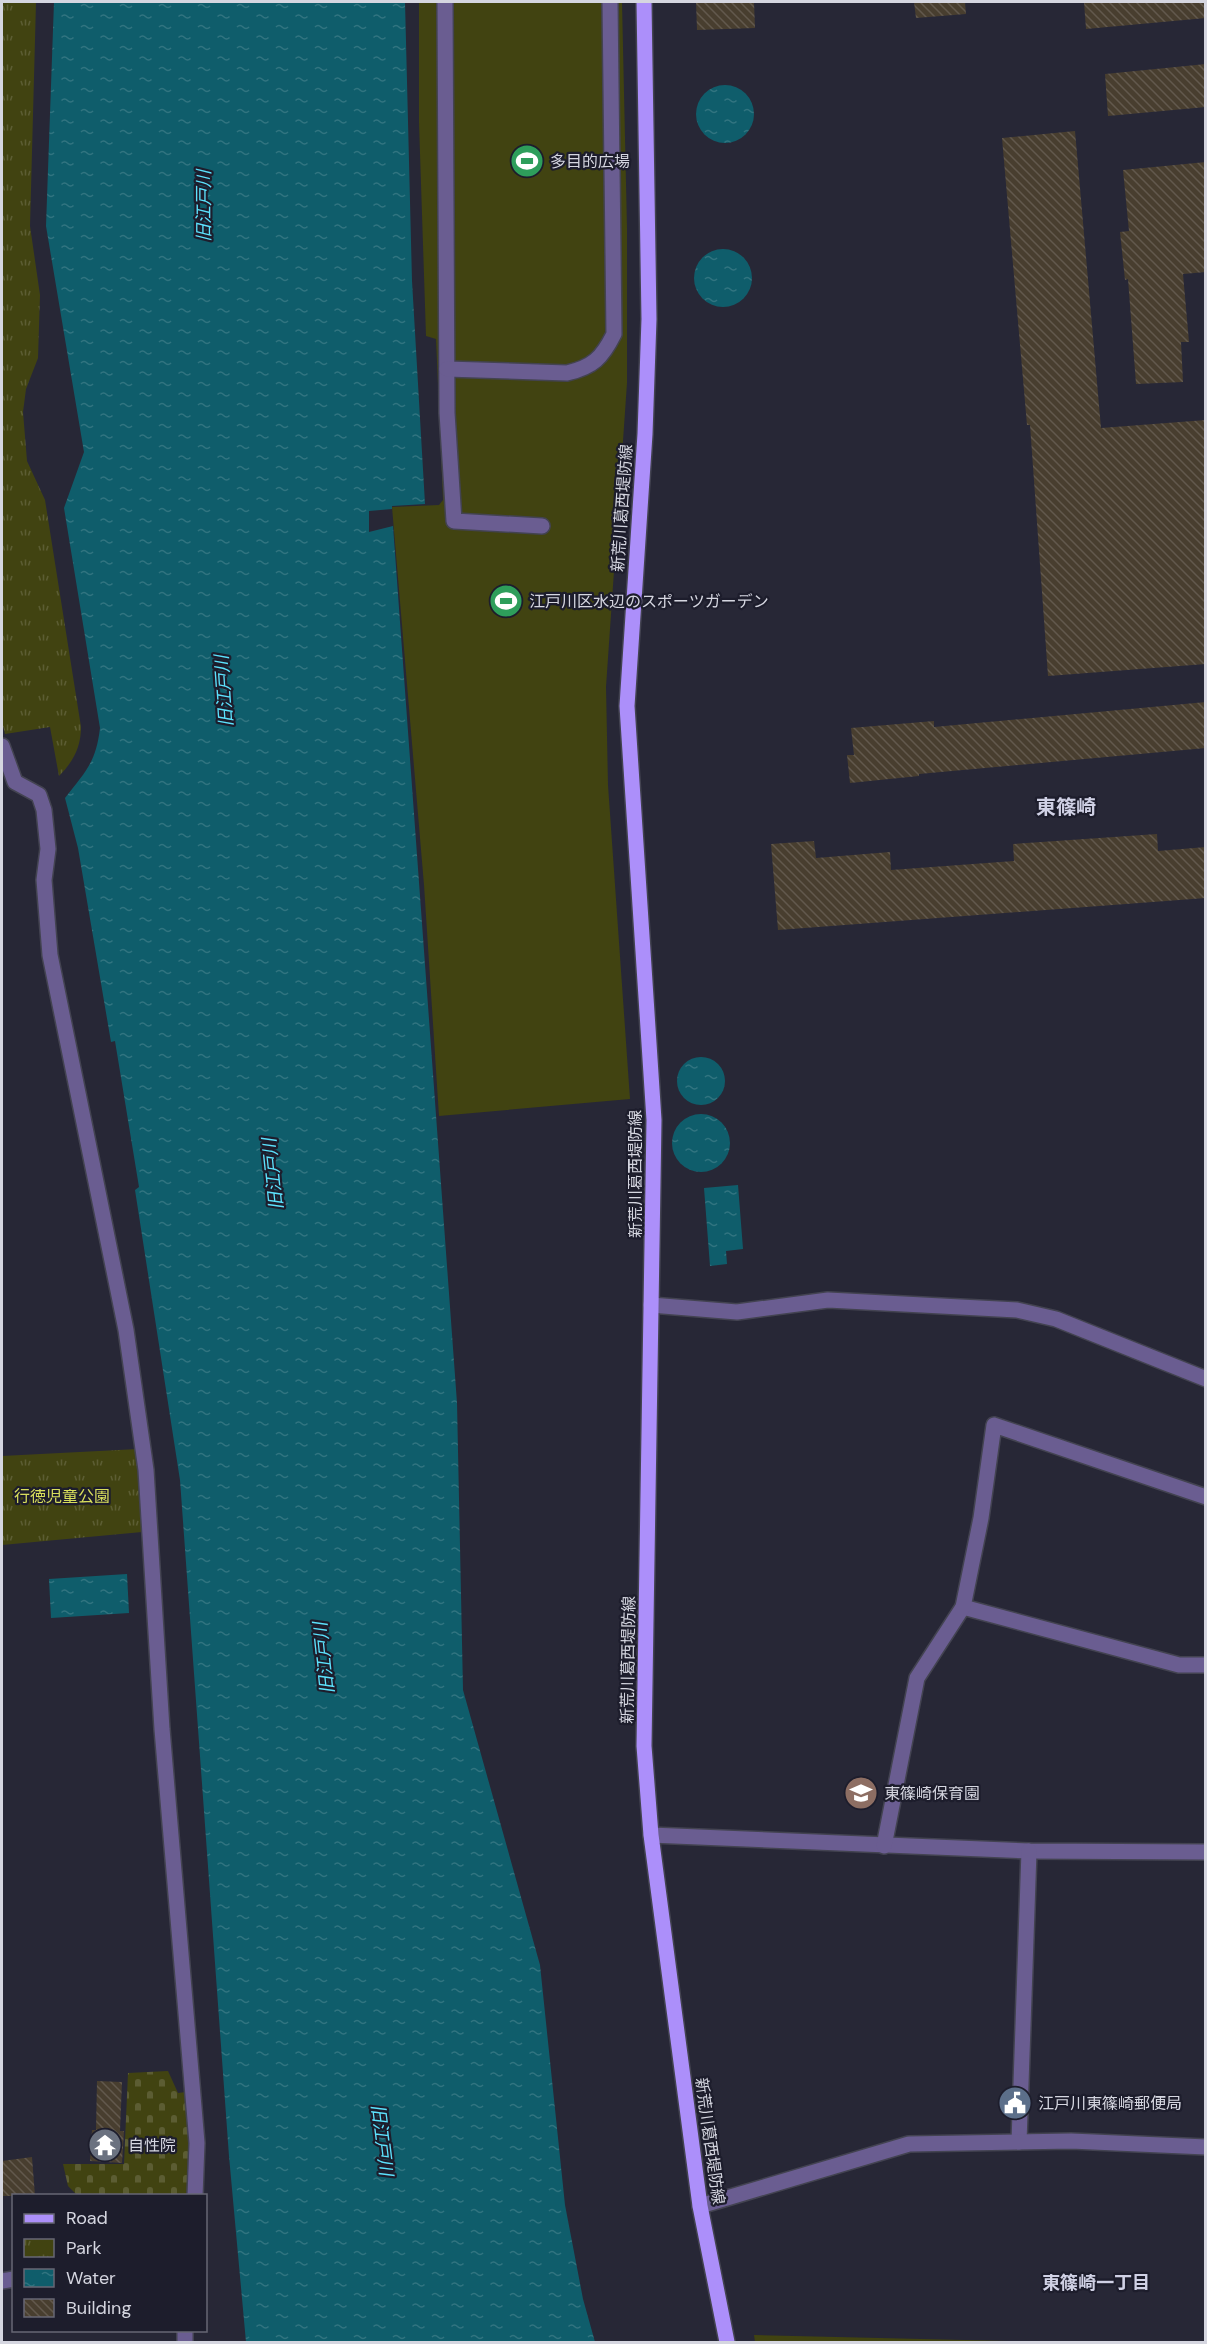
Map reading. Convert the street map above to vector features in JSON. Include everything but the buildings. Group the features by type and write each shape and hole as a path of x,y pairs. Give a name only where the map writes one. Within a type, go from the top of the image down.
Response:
{"main road":[{"name":"新荒川葛西堤防線","path":"644,2 649,319 645,434 627,706 654,1120 644,1746 651,1835 700,2206 727,2343"}],"street":[{"path":"445,2 447,413 454,521 542,526"},
{"path":"447,369 567,373 585,369 604,354 614,334 610,2"},
{"path":"2,746 13,779 19,785 39,795 44,810 48,849 44,873 50,955 126,1330 146,1470 162,1729 197,2144 195,2194"},
{"path":"651,1305 737,1312 828,1300 1017,1310 1056,1319 1206,1379"},
{"path":"885,1846 918,1678 963,1607 981,1518 994,1425 1206,1497"},
{"path":"963,1607 1179,1665 1206,1665"},
{"path":"651,1835 1029,1851 1206,1852"},
{"path":"1019,2142 1029,1851"},
{"path":"700,2206 909,2144 1071,2141 1206,2147"}],"green space":[{"path":"2,2 36,2 30,226 40,295 38,358 26,389 23,412 27,461 45,500 81,727 80,741 75,754 59,776 50,727 5,734 2,722"},
{"name":"江戸川区水辺のスポーツガーデン","path":"419,2 622,2 627,228 627,383 606,687 608,785 630,1099 439,1116 424,885 392,507 439,505 443,500 436,339 426,336 419,123"},
{"name":"行徳児童公園","path":"138,1449 142,1532 2,1545 2,1456"},
{"path":"168,2071 178,2093 186,2092 193,2154 186,2194 76,2194 68,2186 63,2164 124,2164 128,2073"},
{"path":"754,2335 1055,2342 755,2342"}],"water":[{"name":"旧江戸川","path":"54,2 405,2 412,281 425,504 392,506 392,509 369,511 369,532 393,526 457,1403 463,1690 540,1965 565,2205 583,2299 595,2342 246,2342 229,2156 180,1480 135,1190 139,1187 115,1041 111,1042 78,848 65,798 84,774 92,759 100,728 64,508 84,452 46,226"},
{"path":"719,85 731,85 746,93 754,108 754,120 746,135 731,143 719,143 704,135 696,120 696,108 704,93"},
{"path":"717,249 729,249 744,257 752,272 752,284 744,299 729,307 717,307 702,299 694,284 694,272 702,257"},
{"path":"696,1057 706,1057 718,1064 725,1076 725,1086 718,1098 706,1105 696,1105 681,1094 677,1086 677,1076 688,1061"},
{"path":"695,1114 707,1114 722,1122 730,1137 730,1149 722,1164 707,1172 695,1172 680,1164 672,1149 672,1137 680,1122"},
{"path":"738,1185 743,1249 726,1251 727,1264 710,1266 704,1188"},
{"path":"127,1574 129,1613 51,1618 49,1579"}],"place":[{"name":"多目的広場","path":"527,161"},
{"name":"江戸川区水辺のスポーツガーデン","path":"506,601"},
{"name":"東篠崎保育園","path":"861,1793"},
{"name":"江戸川東篠崎郵便局","path":"1015,2103"},
{"name":"自性院","path":"105,2145"}],"district":[{"name":"東篠崎","path":"1066,807"},
{"name":"東篠崎一丁目","path":"1096,2283"}]}
